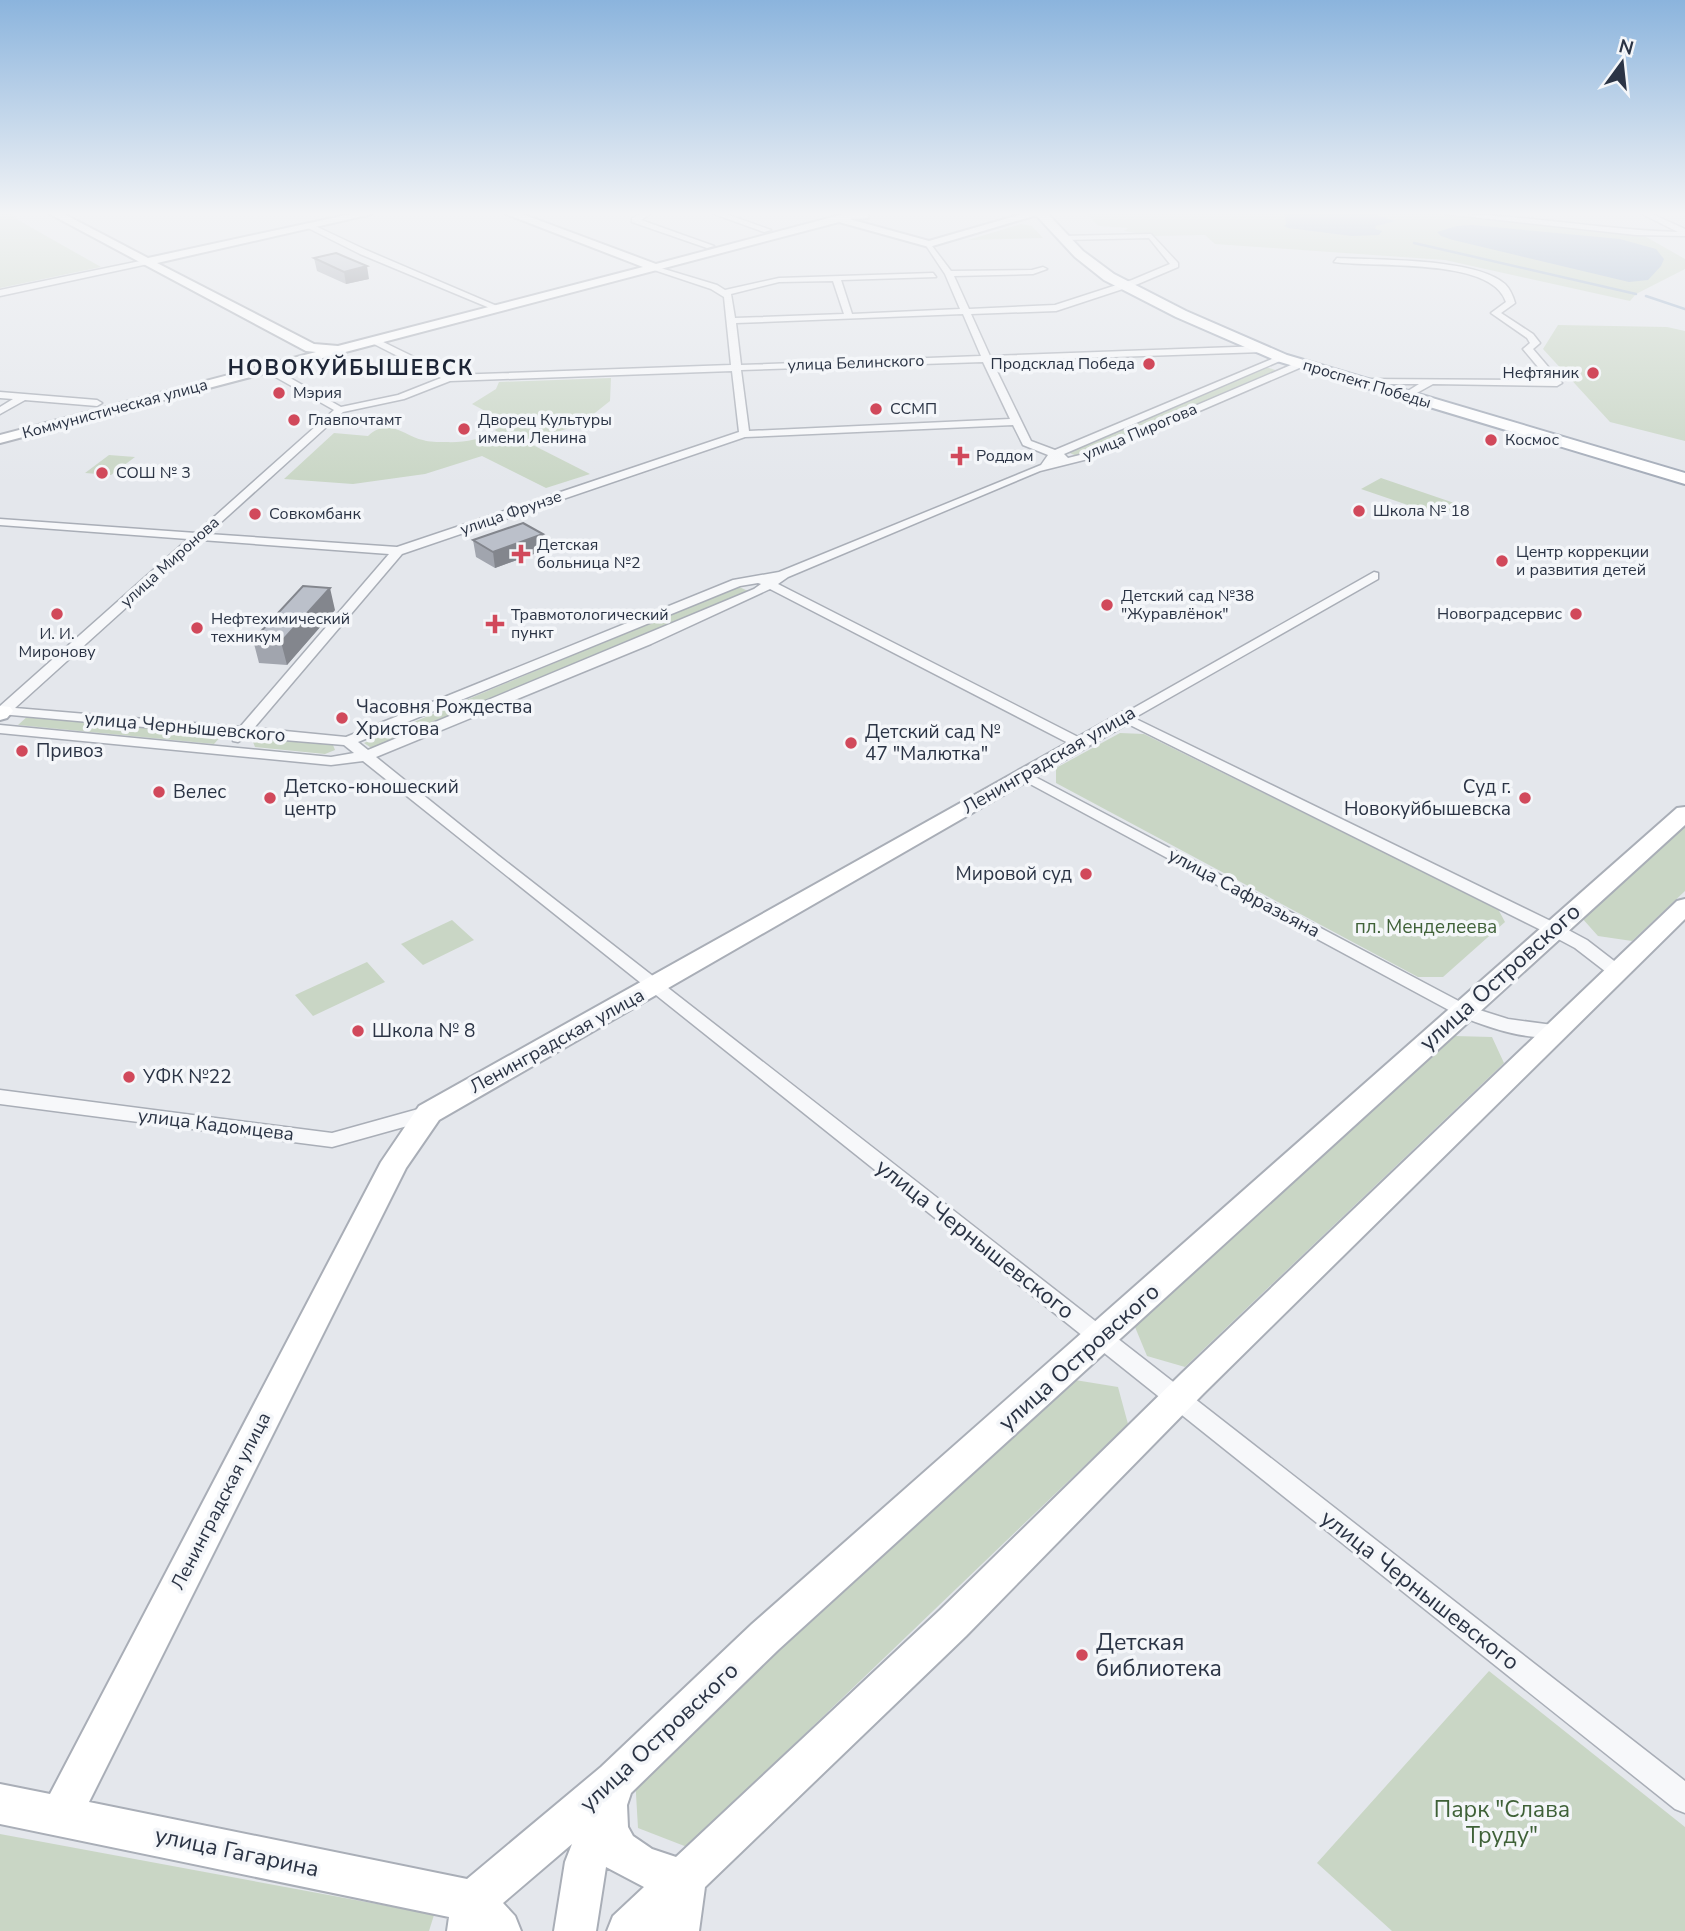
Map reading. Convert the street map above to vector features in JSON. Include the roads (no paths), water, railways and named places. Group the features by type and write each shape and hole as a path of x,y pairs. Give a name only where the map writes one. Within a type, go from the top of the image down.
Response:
{"main road":[{"path":"226,304 311,348 338,349 375,341"},
{"name":"Коммунистическая улица","path":"0,439 44,420 97,403 482,304"},
{"name":"Коммунистическая улица","path":"0,439 519,304"},
{"name":"проспект Победы","path":"1162,304 1282,358 1685,479"},
{"path":"268,369 297,359 311,348"},
{"path":"97,403 111,410"},
{"name":"Ленинградская улица","path":"61,1815 395,1162 429,1113 1123,718"},
{"name":"улица Островского","path":"480,1921 615,1781 765,1637 1101,1339 1553,929 1685,813"},
{"path":"628,1931 685,1880 953,1623 1177,1399 1685,905"},
{"path":"615,1781 607,1818 608,1835 622,1854 636,1865 685,1880"},
{"path":"575,1931 586,1862 615,1781"},
{"name":"улица Гагарина","path":"0,1804 61,1815 480,1921"},
{"path":"678,1931 685,1880"}],"street":[{"path":"489,304 500,309"},
{"path":"729,304 744,434"},
{"path":"845,304 849,317"},
{"path":"962,304 1027,443 1059,452 1070,459"},
{"path":"731,321 966,313 1056,308 1068,304"},
{"path":"1361,382 1557,383 1528,349 1535,343 1530,336 1495,313 1509,304"},
{"path":"375,341 449,378"},
{"name":"улица Белинского","path":"449,378 1263,349"},
{"name":"улица Пирогова","path":"1036,469 1059,452 1282,358"},
{"name":"улица Пирогова","path":"348,741 737,583 764,581 784,574 1036,469 1084,457 1301,364"},
{"path":"268,369 340,410 401,397 449,378"},
{"path":"1406,396 1432,382"},
{"path":"0,395 97,403"},
{"path":"0,411 22,398"},
{"name":"улица Миронова","path":"1,716 340,410"},
{"name":"улица Фрунзе","path":"0,522 398,551 744,434 1015,422"},
{"path":"228,749 398,551"},
{"name":"Ленинградская улица","path":"1123,718 1374,576"},
{"path":"764,581 1079,743"},
{"name":"улица Пирогова","path":"370,760 758,592 764,581"},
{"name":"улица Чернышевского","path":"1,716 243,731 348,741 1685,1799"},
{"name":"улица Чернышевского","path":"1,716 228,749 331,761 370,760"},
{"path":"1123,718 1553,929 1581,944 1616,971"},
{"name":"улица Сафразьяна","path":"1024,775 1464,1011 1523,1030 1553,1031"},
{"name":"улица Кадомцева","path":"0,1097 332,1139 429,1113"}],"waterway":[{"path":"1670,304 1685,309"}],"place":[{"name":"Продсклад Победа","path":"1149,364"},
{"name":"Нефтяник","path":"1593,373"},
{"name":"Мэрия","path":"279,393"},
{"name":"ССМП","path":"876,409"},
{"name":"Главпочтамт","path":"294,420"},
{"name":"Дворец Культуры имени Ленина","path":"464,429"},
{"name":"Космос","path":"1491,440"},
{"name":"Роддом","path":"960,456"},
{"name":"СОШ № 3","path":"102,473"},
{"name":"Школа № 18","path":"1359,511"},
{"name":"Совкомбанк","path":"255,514"},
{"name":"Детская больница №2","path":"521,554"},
{"name":"Центр коррекции и развития детей","path":"1502,561"},
{"name":"Детский сад №38 \"Журавлёнок\"","path":"1107,605"},
{"name":"И. И. Миронову","path":"57,614"},
{"name":"Новоградсервис","path":"1576,614"},
{"name":"Травмотологический пункт","path":"495,624"},
{"name":"Нефтехимический техникум","path":"197,628"},
{"name":"Часовня Рождества Христова","path":"342,718"},
{"name":"Детский сад № 47 \"Малютка\"","path":"851,743"},
{"name":"Привоз","path":"22,751"},
{"name":"Велес","path":"159,792"},
{"name":"Детско-юношеский центр","path":"270,798"},
{"name":"Суд г. Новокуйбышевска","path":"1525,798"},
{"name":"Мировой суд","path":"1086,874"},
{"name":"Школа № 8","path":"358,1031"},
{"name":"УФК №22","path":"129,1077"},
{"name":"Детская библиотека","path":"1082,1655"}],"district":[{"name":"НОВОКУЙБЫШЕВСК","path":"351,368"}],"park label":[{"name":"пл. Менделеева","path":"1426,927"},
{"name":"Парк \"Слава Труду\"","path":"1502,1822"}]}
